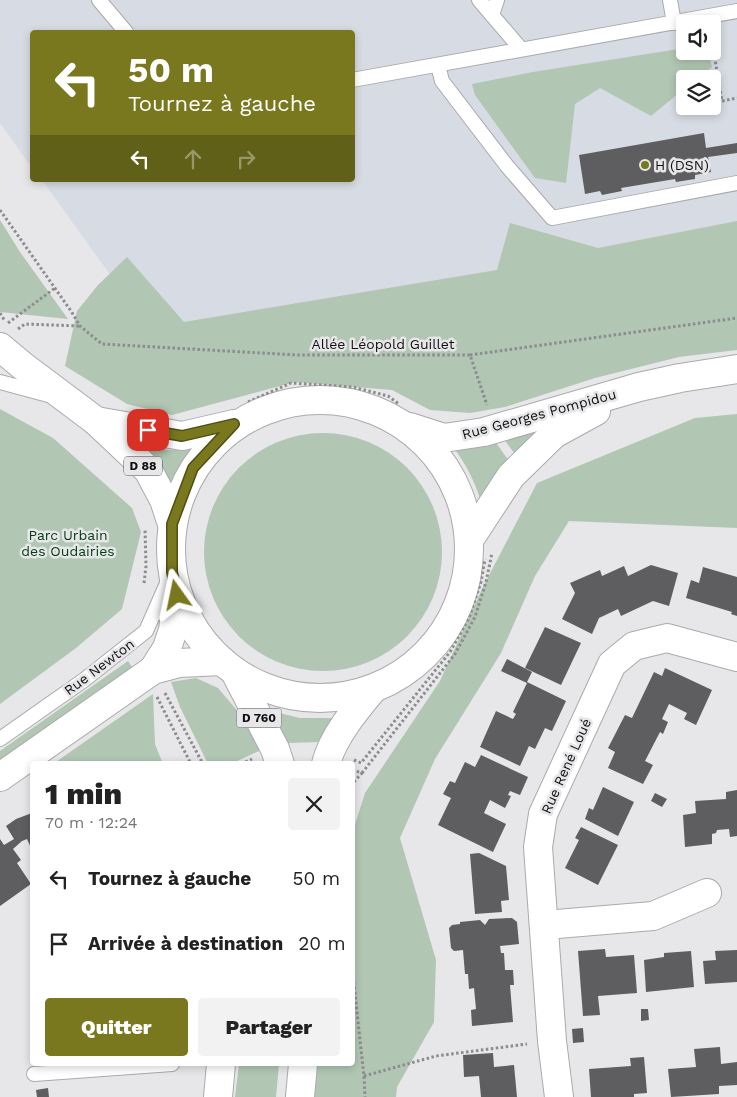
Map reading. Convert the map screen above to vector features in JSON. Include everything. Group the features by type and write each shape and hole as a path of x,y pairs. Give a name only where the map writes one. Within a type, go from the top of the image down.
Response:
{"main road":[{"name":"D 88","path":"7,332 24,367 96,421 148,470 164,500 172,524"},
{"name":"Rue Georges Pompidou","path":"408,418 444,438 495,429 640,387 680,378 737,369"},
{"name":"Rue Georges Pompidou","path":"483,548 511,476 554,434 640,387"},
{"path":"0,777 149,672 167,648 173,630 172,524 193,468 238,415 292,400 368,405 408,418 457,482 483,548 470,568 449,626 419,661 373,689 352,714 329,756"},
{"name":"D 88","path":"96,421 182,436 238,415"},
{"path":"174,583 196,634 228,667"},
{"name":"Rue René Loué","path":"559,1097 552,1040 538,847 543,814 612,664 634,646 667,638 737,657"},
{"path":"149,672 179,663 228,667 290,696 333,698 373,689"},
{"name":"D 760","path":"228,667 275,749 279,761"},
{"path":"545,926 653,916 707,893"},
{"path":"218,1097 221,1066"},
{"path":"300,1097 302,1066"}],"lane":[{"path":"99,0 124,30"},
{"path":"479,0 521,49"},
{"path":"492,16 498,0"},
{"path":"670,0 674,23"},
{"path":"355,79 737,11"},
{"path":"438,65 442,81 507,166 552,218 737,183"},
{"path":"0,382 71,401"},
{"name":"Rue Newton","path":"0,739 84,680 146,631 174,583"},
{"path":"34,1074 144,1066"}],"path":[{"path":"715,60 722,101 737,98"},
{"name":"Allée Léopold Guillet","path":"0,210 72,310 80,326 102,344 297,355 470,355 495,429"},
{"path":"7,332 55,288"},
{"path":"0,313 7,332"},
{"path":"470,355 737,318"},
{"path":"7,332 24,324 80,326"},
{"path":"238,415 291,383 353,387 388,396 408,418"},
{"path":"143,592 146,566 144,521"},
{"path":"355,762 361,763 450,652 469,618 481,582 483,548"},
{"path":"355,781 455,654 475,617 486,582 483,548"},
{"path":"149,672 190,761"},
{"path":"149,672 201,761"},
{"path":"329,756 352,761"},
{"path":"355,771 362,773"},
{"path":"355,994 364,1076 364,1097"},
{"path":"364,1076 436,1056 552,1040"}],"shaded area":[{"path":"0,0 737,0 737,316 155,337 43,182 355,182 355,30 30,30 30,165 0,123"}],"green space":[{"path":"676,49 676,60 710,60 712,67 708,70 676,70 676,95 651,116 600,88 575,104 566,183 535,178 475,95 472,84 533,72"},
{"path":"0,220 20,252 68,319 0,312"},
{"path":"737,221 737,350 679,357 595,378 505,407 470,413 430,410 392,390 295,382 172,415 127,404 65,366 77,311 98,285 127,257 184,322 497,270 510,223 598,248"},
{"name":"Parc Urbain des Oudairies","path":"0,409 53,438 132,508 141,532 122,609 76,648 0,704"},
{"path":"737,414 737,528 569,521 535,576 501,653 435,759 400,838 436,960 434,1022 397,1087 396,1097 314,1097 316,1066 355,1066 355,825 365,793 440,681 483,587 537,483 695,418"},
{"path":"552,421 517,457 503,438"},
{"path":"311,433 335,433 358,438 379,447 399,460 415,476 428,496 437,517 442,540 440,575 433,598 415,628 399,644 379,657 358,666 335,671 311,671 288,666 267,657 247,644 231,628 218,608 209,587 204,564 204,540 209,517 218,496 231,476 247,460 267,447 288,438"},
{"path":"128,439 168,450 191,449 169,484"},
{"path":"494,440 511,464 481,501 469,472 453,447"},
{"path":"128,661 132,667 0,761 0,751"},
{"path":"196,678 218,688 240,714 261,750 237,761 207,761 180,707 171,682"},
{"path":"153,694 155,744 162,761 57,761"},
{"path":"271,711 300,718 335,718 323,742 286,743 270,713"},
{"path":"239,1066 279,1066 276,1097 235,1097"}],"building":[{"name":"H (DSN)","path":"704,133 706,148 737,143 737,153 708,157 711,172 695,175 695,179 676,182 675,179 621,188 622,191 602,195 600,191 585,194 579,155"},
{"path":"651,565 678,573 669,606 653,601 621,616 618,609 599,618 592,634 562,619 575,593 570,583 600,570 602,576 624,566 628,576"},
{"path":"703,567 737,577 737,616 731,614 732,612 686,598 691,580 699,583"},
{"path":"545,627 581,643 561,685 525,668"},
{"path":"507,659 532,672 527,682 566,701 552,731 545,728 535,749 529,746 520,766 480,747 496,711 513,719 516,714 513,712 527,683 501,671"},
{"path":"665,668 712,690 696,725 684,719 687,713 669,704 662,719 668,722 663,734 660,732 645,761 653,765 643,784 608,768 615,752 608,748 625,715 632,718 654,672 662,676"},
{"path":"481,755 528,777 520,795 510,791 508,795 511,796 505,808 490,800 484,813 506,824 493,852 438,825 451,798 443,794 450,781 455,783 465,762 475,767"},
{"path":"603,787 634,802 618,836 585,819 589,808 593,810"},
{"path":"737,790 737,836 730,837 729,829 717,830 716,833 712,834 712,844 685,847 683,815 696,813 695,801 726,799 726,792"},
{"path":"655,793 667,799 662,807 651,801"},
{"path":"30,814 30,846 27,839 13,849 21,860 17,863 30,885 0,906 0,839 4,845 14,839 6,826 16,819"},
{"path":"581,827 618,845 598,885 565,868 579,840 575,838"},
{"path":"479,853 506,866 509,900 501,901 502,912 475,914 470,854"},
{"path":"512,918 517,922 519,944 500,946 501,953 504,953 505,970 513,970 514,985 510,985 513,1022 472,1026 471,1010 476,1009 474,988 469,989 468,974 465,974 463,950 454,951 451,948 449,928 452,925 460,924 460,922 480,920 485,925 489,919"},
{"path":"605,949 606,957 634,955 637,993 598,996 600,1015 583,1016 578,951"},
{"path":"737,950 737,982 705,984 703,961 716,960 715,951"},
{"path":"691,951 694,987 646,992 644,960 664,957 664,953"},
{"path":"641,1009 648,1009 649,1020 641,1021"},
{"path":"583,1028 584,1042 573,1043 572,1029"},
{"path":"720,1047 721,1064 737,1062 737,1085 719,1086 719,1094 671,1097 668,1069 696,1067 694,1049"},
{"path":"493,1053 494,1067 514,1065 517,1097 481,1097 479,1076 464,1077 463,1055"},
{"path":"644,1057 647,1093 634,1094 634,1097 591,1097 589,1069 631,1066 630,1058"},
{"path":"48,1088 49,1097 37,1097 36,1090"}],"place":[{"name":"H (DSN)","path":"645,165"}],"route":[{"path":"148,430 182,436 234,424 193,468 172,524 172,572 177,595"}]}
